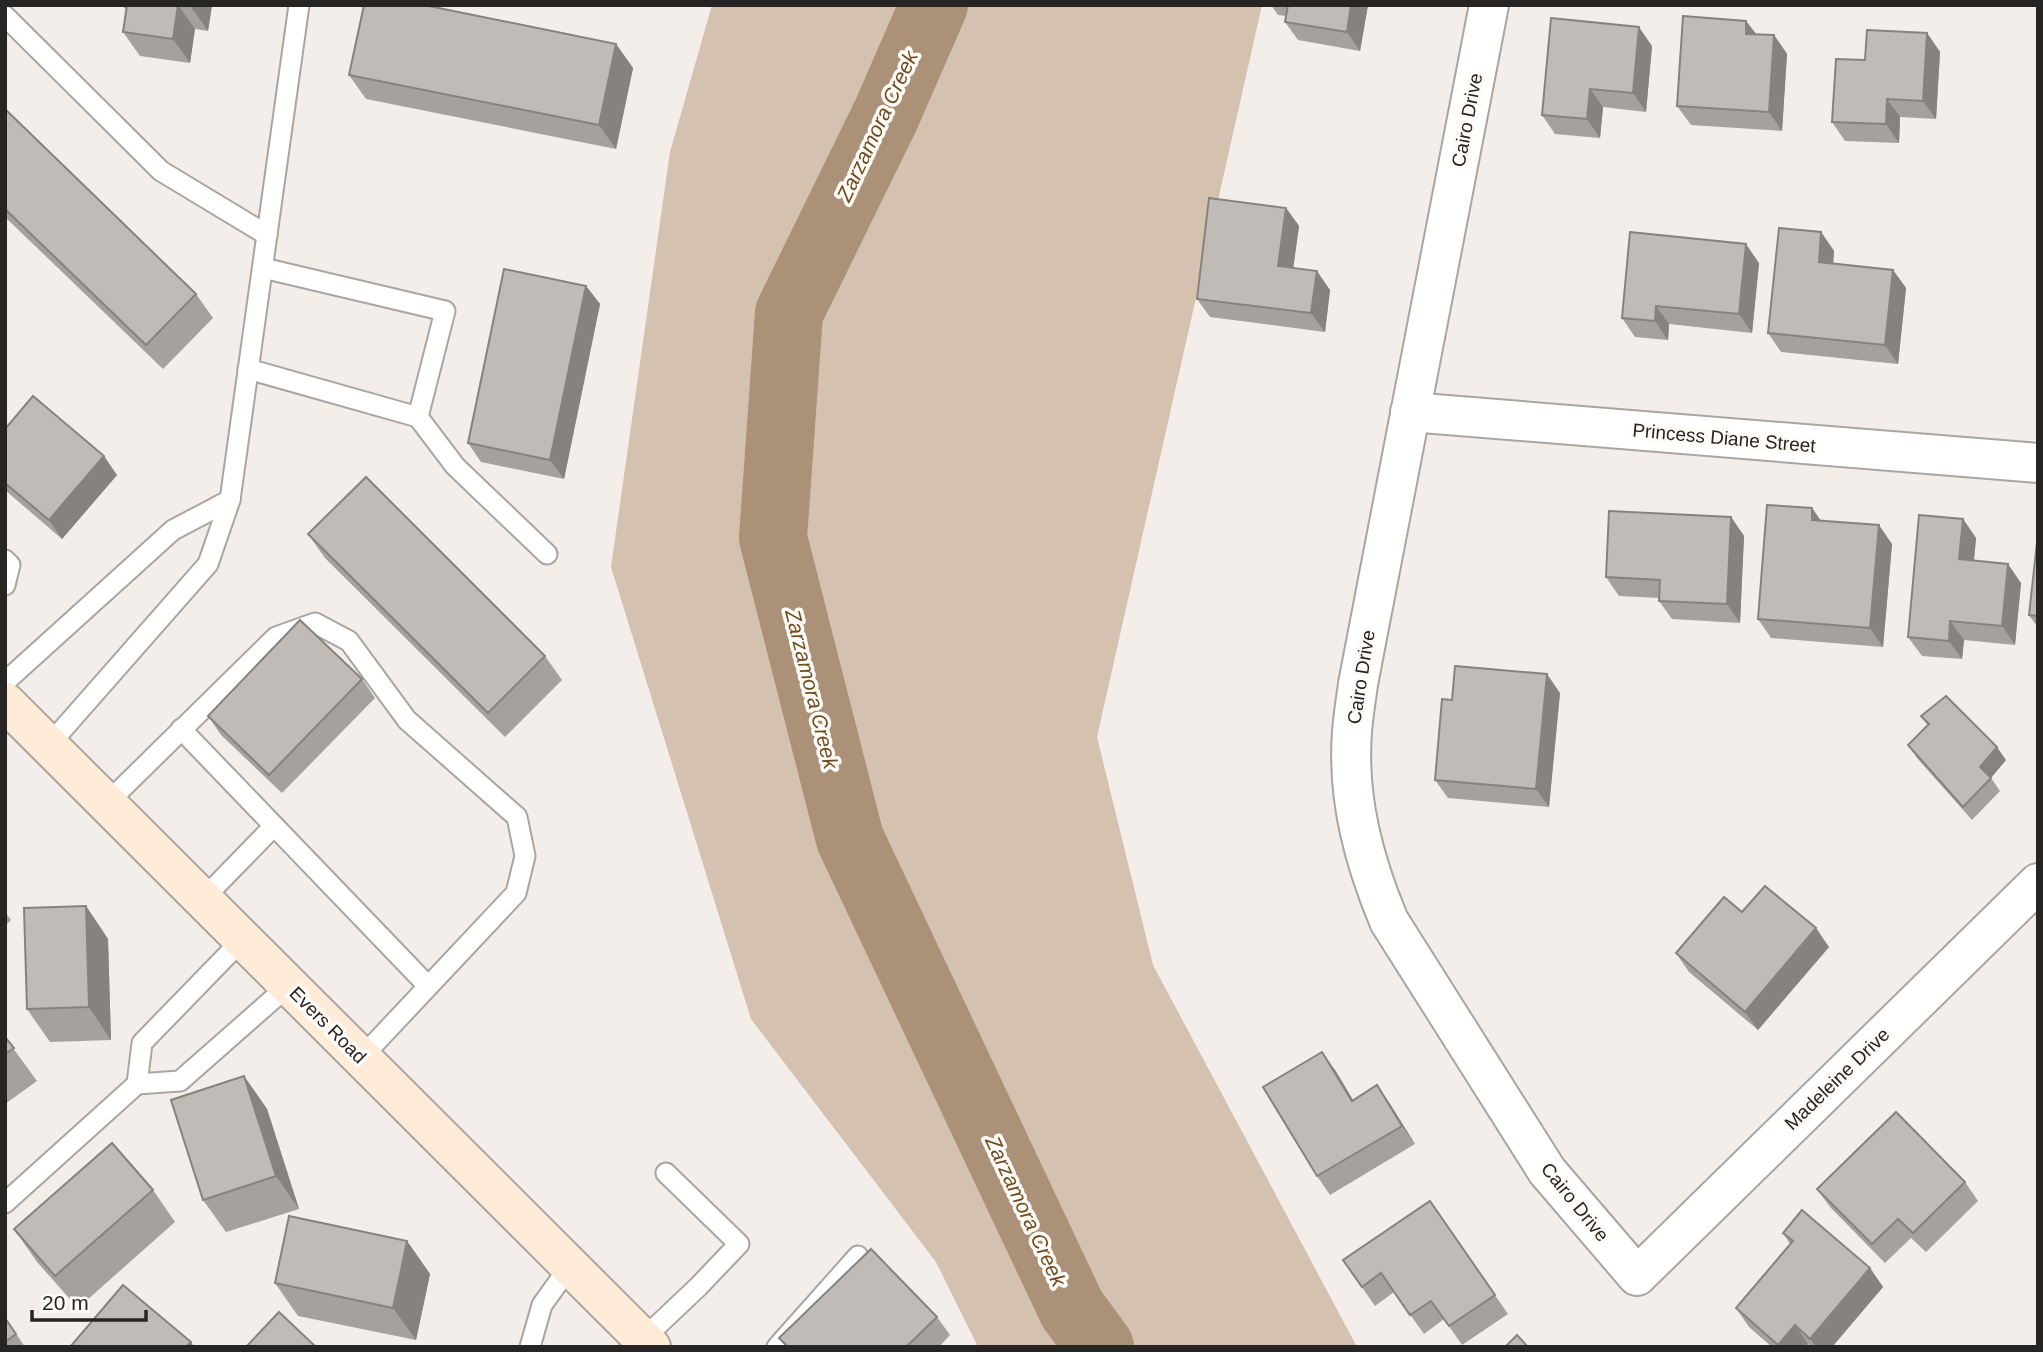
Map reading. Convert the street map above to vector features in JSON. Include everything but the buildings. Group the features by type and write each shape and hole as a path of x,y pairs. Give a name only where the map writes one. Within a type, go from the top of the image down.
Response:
{"main road":[{"name":"Evers Road","path":"6,699 106,804 647,1343"}],"street":[{"name":"Cairo Drive","path":"1489,5 1358,684 1352,732 1353,797 1362,849 1374,886 1390,921 1547,1171 1637,1276"},
{"name":"Princess Diane Street","path":"1410,412 2038,463"},
{"name":"Madeleine Drive","path":"1637,1276 2038,883"}],"lane":[{"path":"49,745 208,564 230,500 299,5"},
{"path":"5,16 161,171 267,235"},
{"path":"263,268 445,311 418,417"},
{"path":"248,369 418,417 455,466 547,554"},
{"path":"6,699 173,530 230,500"},
{"path":"5,559 10,565 5,585"},
{"path":"106,804 276,637 315,623 349,641 407,720 517,817 525,856 516,893 360,1058"},
{"path":"181,729 428,986"},
{"path":"202,900 275,826"},
{"path":"137,1084 142,1043 242,940"},
{"path":"5,1203 137,1084 180,1081 288,986"},
{"path":"647,1343 739,1244 666,1173"},
{"path":"777,1347 858,1256"},
{"path":"530,1347 542,1305 570,1266"}],"shaded area":[{"path":"712,5 1262,5 1097,737 1153,965 1357,1347 978,1347 936,1262 751,1019 611,567 670,152"}],"waterway":[{"name":"Zarzamora Creek","path":"934,5 886,115 789,313 773,538 850,839 1072,1309 1100,1347"}]}
